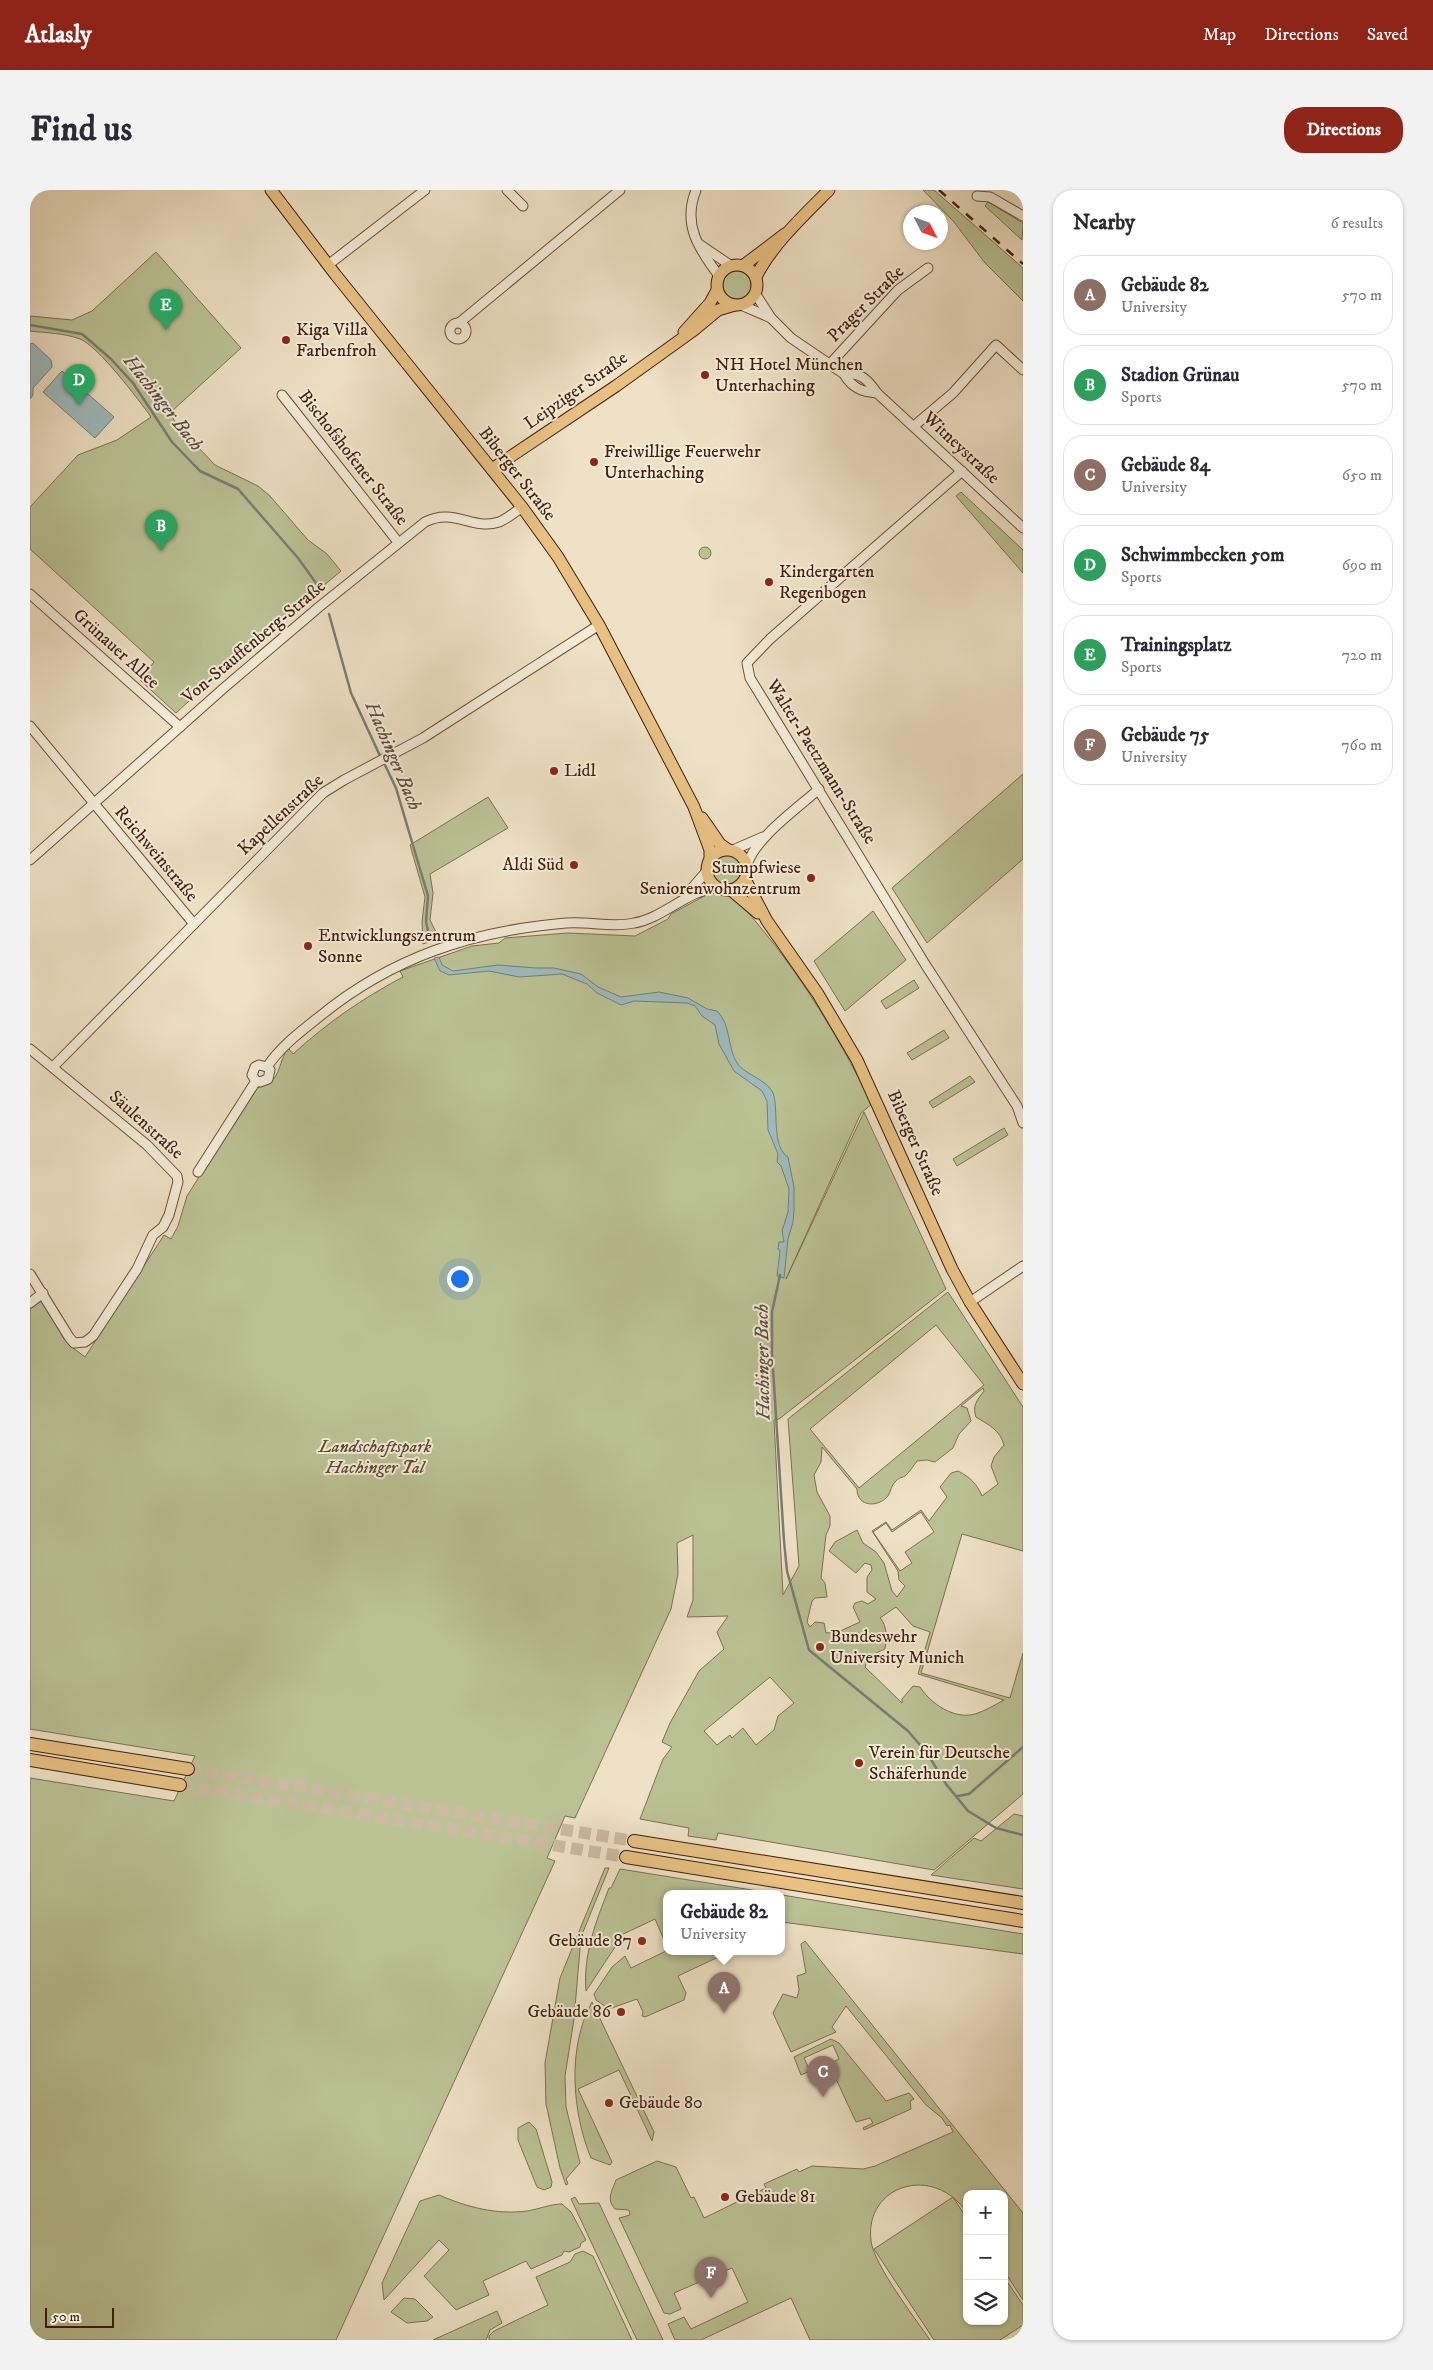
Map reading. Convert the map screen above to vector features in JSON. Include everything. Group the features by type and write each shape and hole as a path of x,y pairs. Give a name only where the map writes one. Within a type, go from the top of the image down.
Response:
{"highway":[{"path":"30,1744 188,1769"},
{"path":"30,1760 180,1785"},
{"path":"634,1841 1023,1903"},
{"path":"626,1857 1023,1921"}],"main road":[{"name":"Biberger Straße","path":"271,190 328,265 522,507 558,557 599,625 694,807 710,850 710,858"},
{"path":"756,277 744,265 730,265 718,276 717,290 724,300 738,305 752,298 755,293 756,277 762,266 788,232 828,190"},
{"path":"744,265 771,242 788,232"},
{"name":"Leipziger Straße","path":"679,339 710,303 717,290"},
{"name":"Leipziger Straße","path":"492,469 616,386 694,330 718,310 738,305"},
{"name":"Biberger Straße","path":"694,807 720,844 730,850"},
{"path":"730,850 739,853 746,865 745,878 742,884 731,890 717,888 712,884 706,872 710,858 714,854 730,850"},
{"name":"Biberger Straße","path":"745,878 767,921 818,994 857,1060 952,1269 970,1302 1023,1384"},
{"name":"Biberger Straße","path":"731,890 767,921"}],"street":[{"path":"328,265 425,190"},
{"path":"507,190 523,206"},
{"path":"460,323 620,190"},
{"path":"696,190 692,199 690,222 704,257 718,276"},
{"path":"977,196 990,197 1023,216"},
{"path":"699,243 730,265"},
{"name":"Prager Straße","path":"829,365 898,290 928,268"},
{"name":"Witneystraße","path":"755,293 771,318 791,338 844,374 862,375 877,393 1023,528"},
{"name":"Witneystraße","path":"738,305 771,318"},
{"path":"914,426 953,393 996,345 1023,370"},
{"name":"Witneystraße","path":"844,374 848,381 858,389 877,393"},
{"name":"Bischofshofener Straße","path":"282,395 398,542"},
{"name":"Walter-Paetzmann-Straße","path":"962,471 777,633 747,663 750,678 813,778 925,964 1020,1104 1023,1123"},
{"name":"Von-Stauffenberg-Straße","path":"30,860 180,727 398,542 434,518 456,517 479,523 492,523 507,518 522,507"},
{"name":"Grünauer Allee","path":"30,594 180,727"},
{"name":"Kapellenstraße","path":"53,1067 323,793 435,731 599,625"},
{"name":"Reichweinstraße","path":"30,726 194,924"},
{"path":"746,865 749,857 768,835 819,789"},
{"path":"730,850 768,835"},
{"path":"680,902 706,872"},
{"path":"198,1172 256,1081 265,1082 268,1079 270,1075 267,1066 275,1054 355,989 396,966 426,952 511,930 568,923 634,923 710,888 717,888"},
{"name":"Säulenstraße","path":"30,1049 123,1124 177,1176 178,1182 170,1215 163,1227 153,1235 137,1269 93,1336 85,1342 74,1342 69,1337 43,1293"},
{"path":"970,1302 1023,1266"},
{"path":"30,1274 43,1293 30,1303"}],"green space":[{"path":"923,190 934,190 1023,268 1023,301 985,263 948,216 948,205 938,205"},
{"path":"988,202 1023,223 1022,240 985,206"},
{"path":"156,252 241,348 171,412 175,423 215,465 258,486 270,496 308,540 327,554 341,571 213,679 176,713 140,680 154,662 30,549 30,507 78,455 117,440 151,417 118,374 88,344 80,339 68,336 30,331 30,316 72,320 92,311"},
{"path":"737,271 747,275 751,285 747,295 737,299 727,295 723,285 727,275"},
{"path":"961,492 1023,550 1023,573 956,496"},
{"path":"703,547 707,547 711,553 707,559 703,559 699,555 699,551"},
{"path":"1023,774 1023,859 927,943 892,888"},
{"path":"488,797 508,828 430,874 433,893 430,920 439,938 423,944 422,922 425,897 410,845"},
{"path":"727,855 733,856 741,864 741,876 733,884 727,885 721,884 713,876 712,870 713,864 721,856"},
{"name":"Landschaftspark Hachinger Tal","path":"714,893 734,897 755,920 811,996 843,1049 872,1104 861,1113 786,1279 864,1112 946,1289 779,1419 774,1420 783,1595 799,1566 788,1419 948,1292 1023,1407 1023,1551 962,1534 921,1673 1010,1698 1023,1653 1023,1794 934,1870 718,1833 716,1840 688,1836 689,1828 640,1819 663,1759 672,1747 662,1742 670,1723 699,1671 724,1649 717,1632 728,1616 687,1617 693,1600 693,1535 677,1543 678,1574 671,1609 575,1818 565,1816 547,1858 555,1861 336,2340 30,2340 30,1778 174,1801 195,1756 30,1729 30,1309 41,1301 68,1344 85,1357 164,1235 171,1239 178,1226 187,1196 255,1088 273,1080 285,1053 289,1049 293,1054 346,1012 403,977 400,971 472,946 499,943 505,938 568,933 635,936 668,919 671,914 708,894","holes":["936,1325 984,1385 859,1488 810,1429","983,1388 984,1391 975,1406 976,1417 990,1425 1000,1435 1004,1445 994,1457 991,1466 998,1484 982,1496 973,1481 958,1471 951,1473 940,1487 947,1497 929,1521 921,1510 892,1530 886,1522 872,1531 898,1571 899,1580 905,1586 897,1597 892,1591 884,1563 876,1552 863,1543 857,1530 835,1542 829,1551 856,1573 865,1563 871,1565 872,1570 867,1577 867,1592 876,1599 868,1604 862,1601 855,1603 853,1607 860,1622 838,1632 826,1633 824,1623 815,1622 810,1627 807,1622 812,1601 815,1598 827,1597 825,1583 821,1578 830,1516 817,1492 814,1475 821,1462 822,1447 857,1489 860,1499 869,1504 874,1504 884,1500 897,1480 907,1475 917,1461 927,1460 935,1462 953,1448 959,1434 971,1421 967,1408 961,1406","921,1512 934,1532 905,1552 912,1563 900,1571 873,1532 886,1523 892,1532","896,1607 913,1626 930,1632 918,1674 1004,1700 975,1714 959,1715 943,1709 930,1699 920,1687 913,1686 902,1699 902,1703 865,1667 872,1656 885,1649 886,1633 883,1621 880,1618","770,1677 794,1703 778,1716 774,1730 756,1745 743,1728 732,1738 730,1735 717,1745 704,1731"]},
{"path":"873,911 906,960 845,1011 814,961"},
{"path":"914,980 919,988 886,1009 881,1001"},
{"path":"944,1030 949,1038 912,1060 907,1053"},
{"path":"970,1076 975,1082 933,1108 929,1102"},
{"path":"1004,1128 1008,1135 957,1166 953,1159"},
{"path":"1014,1814 1023,1816 1023,1889 931,1875 974,1838 981,1841"},
{"path":"605,1868 609,1868 581,1937 574,2019 565,2076 566,2107 580,2163 566,2179 568,2184 566,2185 560,2168 546,2104 545,2063 560,1978"},
{"path":"620,1869 752,1890 663,1890 663,1937 655,1919 617,1937 619,1941 586,1991 586,1964 591,1938 609,1888 611,1888"},
{"path":"785,1895 1023,1934 1023,1954 785,1922"},
{"path":"805,1941 1005,2190 963,2190 963,2209 953,2198 937,2188 920,2185 904,2187 890,2194 878,2206 872,2222 871,2241 879,2264 930,2340 810,2340 791,2298 701,2340 675,2340 668,2324 684,2317 691,2329 748,2302 732,2268 674,2293 681,2309 670,2314 664,2313 619,2218 630,2215 629,2210 615,2209 611,2202 610,2198 616,2180 657,2161 676,2167 691,2198 694,2197 704,2218 766,2188 764,2184 797,2169 799,2172 812,2166 863,2169 875,2166 953,2132 950,2125 947,2126 942,2118 926,2105 846,2006 832,2027 836,2032 791,2052 773,2013 783,1994 797,1998 799,1990 797,1976 806,1973 801,1944"},
{"path":"663,1952 663,1955 723,1955 678,1976 686,1993 684,2000 645,2017 642,2016 643,2012 637,1999 609,2009 596,2000 594,1994 612,1967 625,1956 631,1968"},
{"path":"592,2002 654,2132 652,2141 619,2070 578,2089 612,2162 610,2165 591,2158 576,2100 576,2059 579,2039 584,2020"},
{"path":"831,2039 839,2043 886,2101 909,2093 914,2099 910,2101 911,2109 864,2130 863,2128 873,2123 870,2118 856,2122 829,2064 839,2059 833,2045 804,2058 810,2071 801,2075 794,2057"},
{"path":"529,2122 536,2129 552,2182 551,2187 544,2190 537,2187 518,2140 518,2128"},
{"path":"1008,2194 1023,2213 1023,2300 1008,2277"},
{"path":"439,2195 482,2209 504,2212 527,2211 562,2204 571,2212 586,2240 581,2243 580,2247 569,2252 564,2251 562,2255 531,2269 526,2261 483,2281 489,2295 456,2310 424,2276 449,2250 439,2240 384,2300 382,2283 420,2201"},
{"path":"575,2197 579,2204 599,2203 663,2340 637,2340 571,2199"},
{"path":"953,2197 963,2213 963,2325 1008,2325 1008,2283 1023,2305 1023,2325 1000,2340 934,2340 874,2249"},
{"path":"583,2251 593,2256 632,2340 489,2340 489,2336 494,2331 548,2305 536,2277 570,2262 575,2254"},
{"path":"404,2298 415,2299 433,2317 427,2321 407,2323 391,2312"},
{"path":"497,2311 502,2323 490,2330 486,2340 433,2340"}],"water":[{"path":"33,343 51,360 52,367 33,388 33,395 30,399 30,344"},
{"path":"62,371 114,417 95,438 43,392"},
{"path":"439,957 442,965 453,971 498,965 554,968 581,974 598,987 621,997 659,992 688,998 707,1009 717,1011 725,1022 737,1063 768,1086 774,1096 776,1129 780,1146 788,1157 794,1187 793,1222 788,1239 784,1278 777,1276 780,1251 778,1249 779,1242 784,1242 782,1231 788,1212 789,1189 781,1166 777,1162 778,1154 768,1130 767,1101 762,1091 734,1071 719,1044 715,1025 702,1016 695,1006 687,1003 634,1001 621,1005 597,993 587,984 562,974 519,977 489,971 449,975 440,971 434,958"}],"waterway":[{"name":"Hachinger Bach","path":"30,325 82,334 111,359 133,383 172,442 200,471 238,489 298,558 321,590"},
{"name":"Hachinger Bach","path":"329,614 351,693 381,758"},
{"name":"Hachinger Bach","path":"384,763 396,788 428,896 426,922 430,940"},
{"name":"Hachinger Bach","path":"780,1275 772,1312 772,1353 784,1541 787,1571 809,1650 908,1731 927,1753 946,1784 968,1811 996,1828 1023,1835"},
{"path":"958,1796 969,1794 1023,1747"}],"tunnel":[{"path":"188,1769 634,1841"},
{"path":"180,1785 626,1857"}],"railway":[{"path":"939,190 1023,264"}],"place":[{"name":"Trainingsplatz","path":"166,330"},
{"name":"Kiga Villa Farbenfroh","path":"286,340"},
{"name":"NH Hotel München Unterhaching","path":"705,375"},
{"name":"Schwimmbecken 50m","path":"79,405"},
{"name":"Freiwillige Feuerwehr Unterhaching","path":"594,462"},
{"name":"Stadion Grünau","path":"161,551"},
{"name":"Kindergarten Regenbogen","path":"769,582"},
{"name":"Lidl","path":"554,771"},
{"name":"Aldi Süd","path":"574,865"},
{"name":"Stumpfwiese Seniorenwohnzentrum","path":"811,878"},
{"name":"Entwicklungszentrum Sonne","path":"308,946"},
{"name":"Bundeswehr University Munich","path":"820,1647"},
{"name":"Verein für Deutsche Schäferhunde","path":"859,1763"},
{"name":"Gebäude 87","path":"642,1941"},
{"name":"Gebäude 86","path":"621,2012"},
{"name":"Gebäude 82","path":"724,2013"},
{"name":"Gebäude 84","path":"823,2097"},
{"name":"Gebäude 80","path":"609,2103"},
{"name":"Gebäude 81","path":"725,2197"},
{"name":"Gebäude 75","path":"711,2298"}]}
